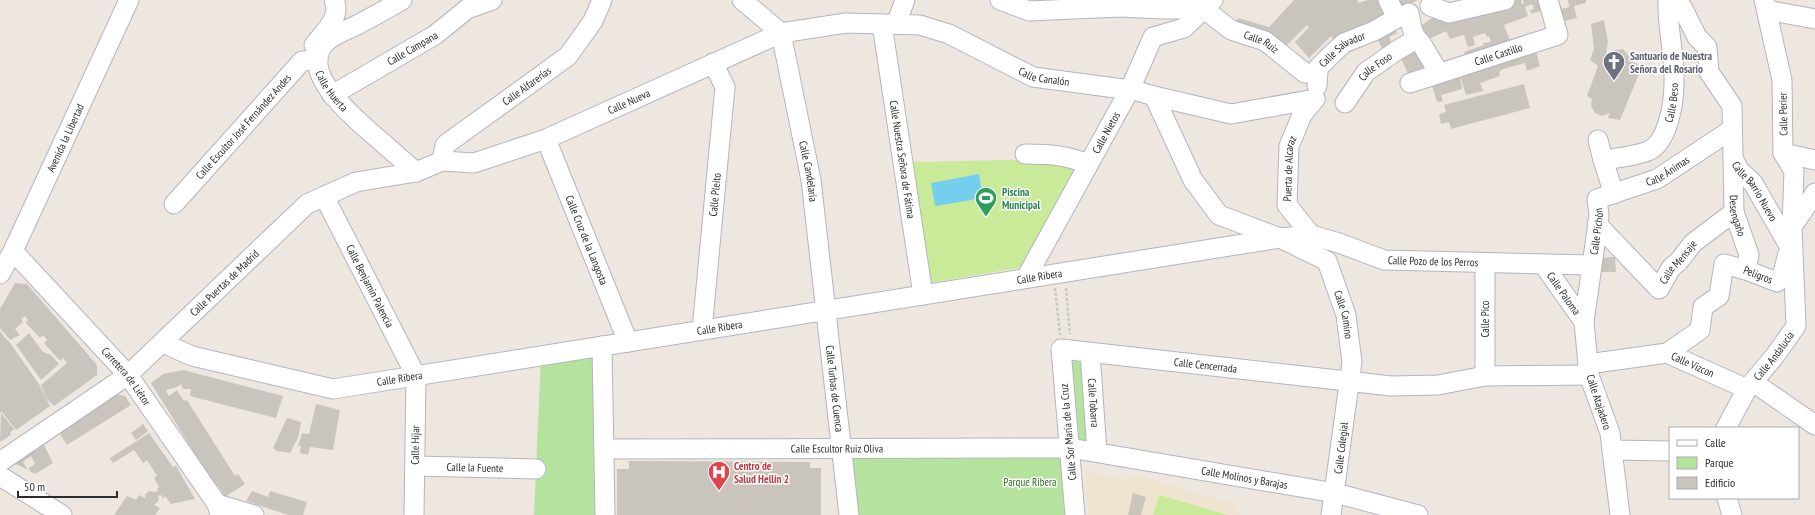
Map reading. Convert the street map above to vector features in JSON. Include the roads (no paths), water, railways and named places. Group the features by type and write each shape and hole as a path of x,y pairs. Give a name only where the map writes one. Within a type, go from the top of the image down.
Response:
{"street":[{"name":"Avenida la Libertad","path":"0,274 13,251 129,0"},
{"path":"310,60 336,16 337,6 334,0"},
{"name":"Calle Huerta","path":"402,0 384,12 327,42 318,55 310,60 317,64 322,79 332,95 360,123 416,172"},
{"name":"Calle Campana","path":"332,95 435,35 467,9 492,0"},
{"name":"Calle Alfarerías","path":"442,161 445,145 568,56 593,21 602,0"},
{"path":"742,0 781,33"},
{"path":"889,24 905,0"},
{"path":"1000,0 1029,11 1120,7 1163,10 1209,4"},
{"path":"1388,0 1403,15 1411,26 1416,40 1421,43 1439,73"},
{"path":"1430,3 1449,13 1505,0"},
{"name":"Calle Castillo","path":"1410,83 1558,35 1548,0"},
{"name":"Calle Beso","path":"1603,160 1649,151 1663,138 1670,117 1674,83 1667,17 1668,0"},
{"name":"Calle Barrio Nuevo","path":"1672,0 1682,7 1698,37 1707,48 1709,72 1732,106 1731,130 1733,158 1739,170 1753,184 1791,249"},
{"name":"Calle Salvador","path":"1314,100 1318,68 1344,43 1374,31 1403,15 1430,3"},
{"name":"Calle Ruiz","path":"1209,4 1232,30 1265,41 1306,73 1318,74"},
{"name":"Calle Nietos","path":"1026,278 1130,89 1153,37 1184,28 1209,4"},
{"path":"1766,5 1815,19"},
{"name":"Calle Perier","path":"1766,5 1782,80 1784,153 1794,171 1791,249"},
{"name":"Calle Canalón","path":"781,33 846,23 920,25 949,34 1033,77 1123,90 1130,89 1232,114 1314,100"},
{"name":"Calle Nuestra Señora de Fátima","path":"889,24 923,295"},
{"name":"Calle Nueva","path":"474,164 546,139 781,33"},
{"name":"Calle Candelaria","path":"781,33 811,180 825,310"},
{"name":"Calle Foso","path":"1345,103 1366,72 1396,51 1416,40"},
{"name":"Calle Escultor José Fernández Andes","path":"174,204 310,60"},
{"name":"Calle Pleito","path":"702,330 725,87 713,63"},
{"name":"Calle Camino","path":"1154,96 1193,180 1220,215 1280,238 1327,261 1346,315 1352,362 1350,382"},
{"name":"Puerta de Alcaraz","path":"1311,236 1287,205 1289,146 1302,115 1314,100"},
{"name":"Calle Ánimas","path":"1605,196 1657,179 1731,130"},
{"name":"Calle Cruz de la Langosta","path":"546,139 628,342"},
{"name":"Calle Pichón","path":"1591,264 1597,224 1605,196 1603,160 1598,140"},
{"path":"1784,153 1815,160"},
{"path":"1026,154 1054,154 1072,157 1088,164"},
{"name":"Desengaño","path":"1733,158 1734,212 1749,255 1746,270"},
{"name":"Calle Puertas de Madrid","path":"0,462 128,375 307,204 356,182 416,172 442,161 474,164"},
{"path":"1792,227 1815,194"},
{"name":"Calle Benjamín Palencia","path":"324,196 416,376"},
{"name":"Calle Mensaje","path":"1597,224 1659,289 1671,268 1679,261 1693,243 1734,212"},
{"name":"Calle Pozo de los Perros","path":"1280,238 1311,236 1339,243 1384,260 1591,264"},
{"name":"Calle Ribera","path":"163,343 192,356 333,388 1280,238"},
{"name":"Peligros","path":"1667,353 1700,330 1703,307 1719,296 1724,264 1746,270 1777,282 1782,277 1791,249"},
{"name":"Calle Andalucía","path":"1727,427 1750,386 1774,357 1796,326 1791,249"},
{"name":"Carretera de Liétor","path":"13,251 128,375 218,510"},
{"name":"Calle Pico","path":"1484,376 1485,263"},
{"name":"Calle Paloma","path":"1544,264 1584,322"},
{"name":"Calle Atajadero","path":"1591,264 1584,322 1588,369 1610,433 1620,515"},
{"name":"Calle Turbas de Cuenca","path":"825,310 849,515"},
{"path":"602,346 605,515"},
{"name":"Calle Cencerrada","path":"1074,351 1350,382"},
{"name":"Calle Sor María de la Cruz","path":"1074,351 1070,448 1075,515"},
{"name":"Calle Tobarra","path":"1074,351 1097,452"},
{"name":"Calle Vizcon","path":"1588,369 1667,353 1750,386 1815,425"},
{"path":"1350,382 1391,386 1438,385 1484,376 1588,369"},
{"name":"Calle Híjar","path":"414,515 416,376"},
{"name":"Calle Colegial","path":"1332,515 1350,382"},
{"name":"Calle Escultor Ruiz Oliva","path":"604,449 842,450 1070,448"},
{"name":"Calle Molinos y Barajas","path":"1070,448 1335,493 1418,515"},
{"path":"1612,450 1669,451"},
{"name":"Calle la Fuente","path":"415,466 536,469"},
{"path":"0,476 62,515"},
{"path":"1727,499 1732,515"},
{"path":"218,510 254,515"}],"water":[{"path":"979,174 983,198 935,206 931,183"}],"place":[{"name":"Santuario de Nuestra Señora del Rosario","path":"1614,82"},
{"name":"Piscina Municipal","path":"986,218"},
{"name":"Centro de Salud Hellín 2","path":"719,492"}],"park label":[{"name":"Parque Ribera","path":"1030,482"}]}
